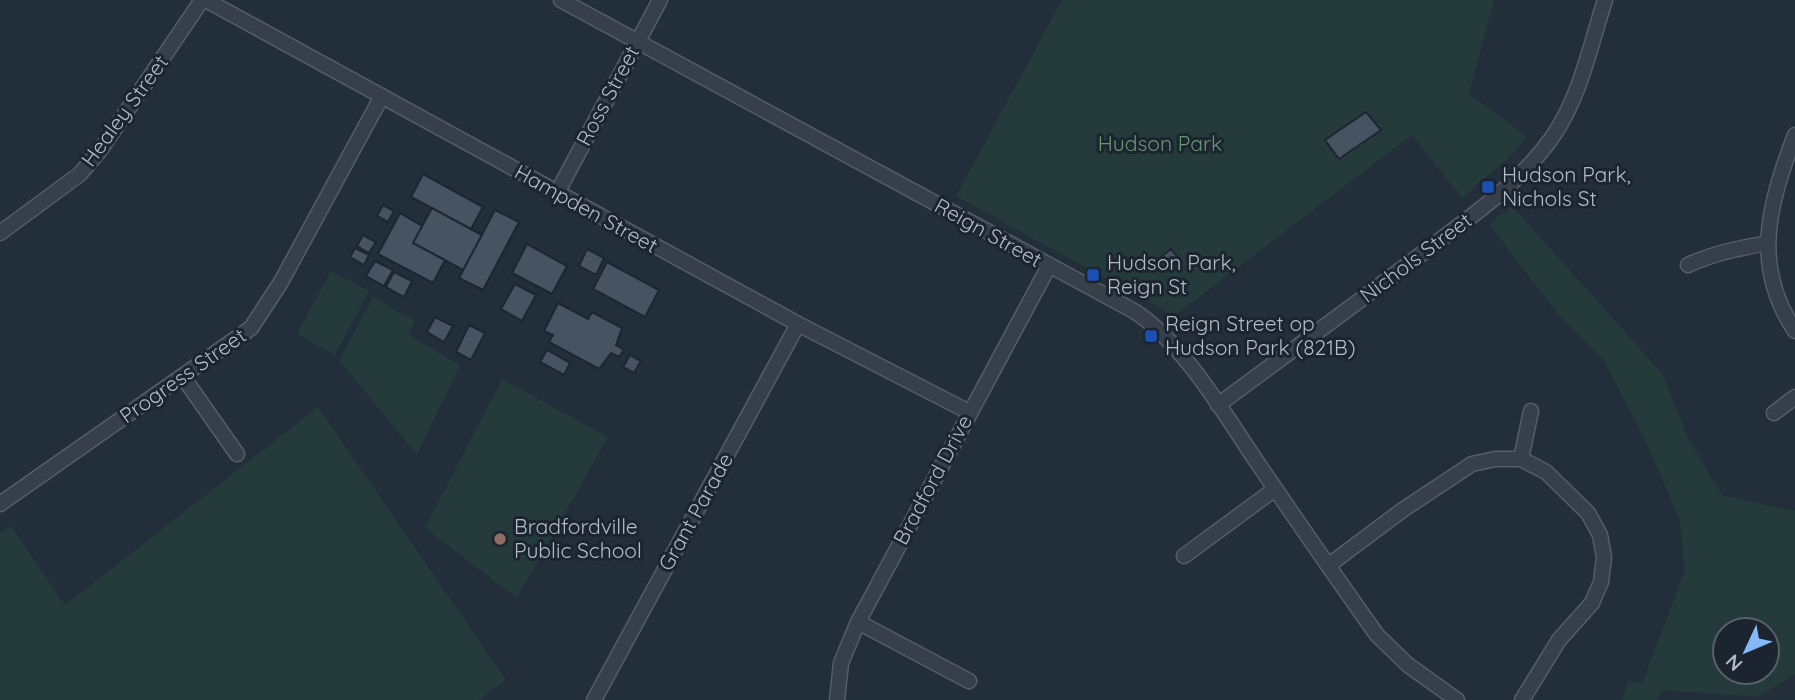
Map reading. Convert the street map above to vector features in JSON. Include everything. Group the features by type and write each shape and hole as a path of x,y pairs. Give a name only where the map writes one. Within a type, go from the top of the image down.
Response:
{"street":[{"name":"Hampden Street","path":"204,0 798,324 969,412"},
{"name":"Healey Street","path":"0,233 80,174 101,149 204,0"},
{"name":"Reign Street","path":"561,0 1134,311 1153,324 1167,337 1217,405 1377,635 1437,695 1457,700"},
{"name":"Ross Street","path":"557,193 660,0"},
{"name":"Nichols Street","path":"1217,405 1481,209 1529,167 1552,137 1569,108 1605,0"},
{"name":"Progress Street","path":"0,504 251,328 264,312 382,96"},
{"path":"1795,135 1778,179 1770,211 1768,243 1770,270 1776,295 1795,331"},
{"path":"1688,265 1709,255 1768,243"},
{"name":"Bradford Drive","path":"837,700 841,663 858,622 1049,266"},
{"name":"Grant Parade","path":"594,700 798,324"},
{"path":"183,377 237,454"},
{"path":"1774,413 1795,397"},
{"path":"1521,459 1531,411"},
{"path":"1329,565 1472,464 1494,459 1521,459 1546,472 1588,513 1600,536 1604,557 1601,582 1592,603 1559,640 1522,700"},
{"path":"1184,556 1275,489"},
{"path":"858,622 969,681"}],"green space":[{"name":"Hudson Park","path":"1062,0 1494,0 1469,94 1527,136 1514,153 1462,198 1412,135 1174,316 956,196"},
{"path":"1512,206 1662,373 1689,440 1722,495 1792,511 1795,509 1795,674 1781,683 1781,616 1711,616 1711,686 1776,686 1758,697 1661,690 1658,700 1622,700 1628,681 1642,684 1685,570 1680,520 1641,431 1602,358 1557,313 1489,224"},
{"path":"331,271 369,291 335,355 297,334"},
{"path":"373,297 415,321 408,334 460,365 417,455 339,360"},
{"path":"502,379 608,437 517,598 425,528"},
{"path":"318,407 506,680 479,700 0,700 0,533 11,526 65,605"}],"building":[{"path":"1366,112 1381,130 1339,159 1325,140"},
{"path":"423,174 483,207 471,229 411,197"},
{"path":"383,205 394,211 388,222 377,216"},
{"path":"432,208 482,235 463,270 413,243"},
{"path":"495,210 519,222 483,290 459,278"},
{"path":"400,213 422,226 413,243 445,260 433,283 378,254"},
{"path":"363,235 376,242 369,253 357,246"},
{"path":"527,244 567,266 552,294 512,273"},
{"path":"355,248 369,255 364,265 350,257"},
{"path":"587,249 604,258 596,275 579,266"},
{"path":"1171,249 1180,260 1170,268 1161,257"},
{"path":"375,261 393,270 384,286 366,276"},
{"path":"607,262 659,290 645,317 593,289"},
{"path":"394,272 412,281 404,297 386,287"},
{"path":"515,284 536,295 522,321 501,309"},
{"path":"558,303 588,319 592,312 622,328 616,345 624,350 619,357 611,353 599,369 549,342 553,335 544,331"},
{"path":"435,317 453,326 444,342 427,332"},
{"path":"469,325 485,333 471,360 456,352"},
{"path":"547,350 570,363 564,375 540,362"},
{"path":"630,355 641,361 634,373 623,367"}],"place":[{"name":"Hudson Park, Nichols St","path":"1488,187"},
{"name":"Hudson Park, Reign St","path":"1093,275"},
{"name":"Reign Street op Hudson Park (821B)","path":"1151,336"},
{"name":"Bradfordville Public School","path":"500,539"}]}
